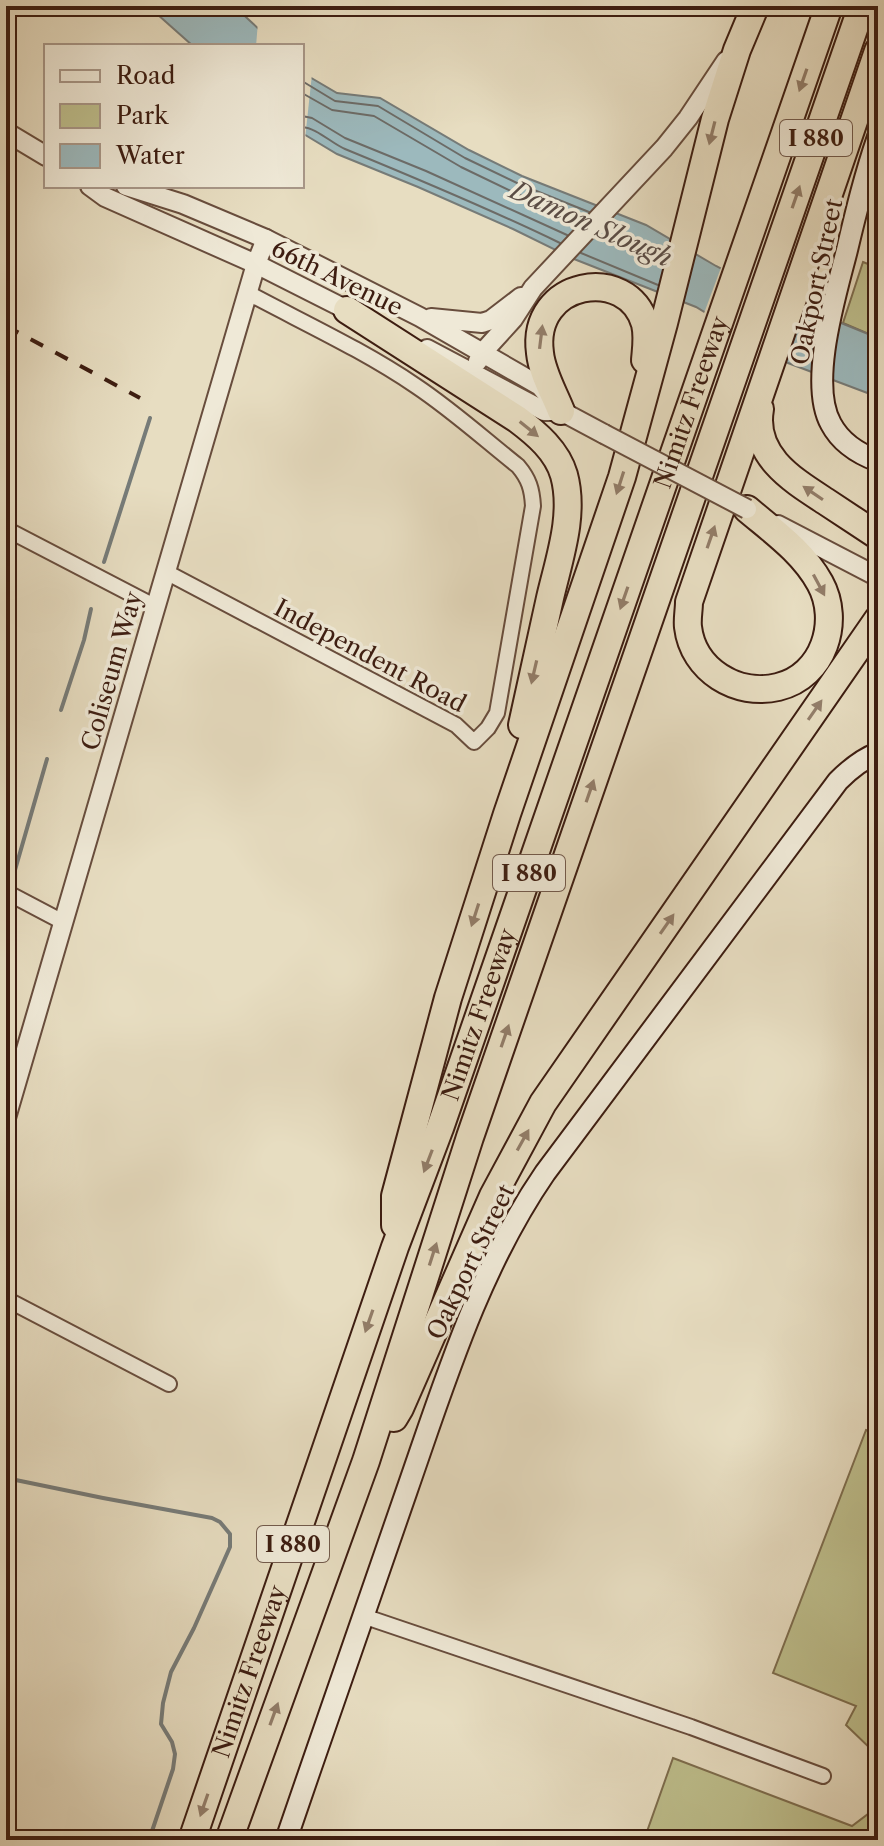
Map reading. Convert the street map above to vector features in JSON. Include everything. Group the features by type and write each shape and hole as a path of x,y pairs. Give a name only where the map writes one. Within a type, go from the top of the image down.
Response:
{"highway":[{"path":"395,1247 395,1196 448,998 622,477 722,95 756,6"},
{"name":"Nimitz Freeway","path":"192,1840 395,1247 451,1098 829,6"},
{"name":"Nimitz Freeway","path":"229,1840 366,1461 475,1122 862,6"},
{"path":"747,509 796,550 820,583 828,605 830,624 817,659 801,676 780,687 752,689 730,684 710,671 696,653 688,627 689,602 878,51"},
{"path":"561,411 541,361 540,331 545,313 556,300 588,286 622,294 644,322 647,339 642,408"},
{"path":"347,310 536,433 552,451 563,472 567,490 566,528 515,758 507,814"},
{"path":"767,374 758,421 769,455 804,487 878,536"},
{"path":"366,1461 400,1408 493,1196 543,1103 878,619"}],"main road":[{"name":"Oakport Street","path":"878,137 833,306 824,354 823,390 830,423 840,437 855,451 878,461"},
{"name":"Oakport Street","path":"286,1840 459,1342 515,1219 545,1173 838,781 850,768 878,753"}],"street":[{"path":"420,317 482,323 491,320 533,288 664,148 688,118 728,58 756,6"},
{"path":"6,132 44,155"},
{"name":"66th Avenue","path":"93,188 105,197 256,264 473,372 544,411 561,411"},
{"name":"66th Avenue","path":"132,188 183,204 266,239 420,317 540,386 561,411 878,577"},
{"name":"Coliseum Way","path":"6,1118 256,264 266,239"},
{"path":"473,372 483,352 513,319 533,288"},
{"name":"Independent Road","path":"166,572 456,725 474,742 497,713 533,506 527,478 518,466 414,385 385,366 248,293"},
{"path":"6,529 156,607"},
{"path":"6,892 63,922"},
{"path":"6,1299 169,1384"},
{"path":"363,1616 670,1720 823,1776"}],"green space":[{"path":"863,262 878,268 878,338 843,323"},
{"path":"866,1430 878,1435 878,1756 846,1725 856,1706 773,1673"},
{"path":"673,1758 852,1826 878,1809 878,1840 644,1840"}],"water":[{"path":"148,6 234,6 275,44 191,44"},
{"name":"Damon Slough","path":"304,72 337,93 380,98 469,150 522,176 646,225 765,292 878,338 878,397 788,363 696,307 574,259 513,229 337,154 304,134"}],"pier":[{"path":"258,22 280,44 256,44"},
{"path":"304,68 312,74 304,138"},
{"path":"722,265 783,294 761,351 703,316"}],"waterway":[{"path":"104,562 150,418"},
{"path":"61,710 91,609"},
{"path":"13,877 47,759"},
{"path":"6,1478 212,1518 230,1534 230,1547 171,1672 161,1724 175,1754 173,1769 149,1840"}],"railway":[{"path":"6,326 140,398"}]}
